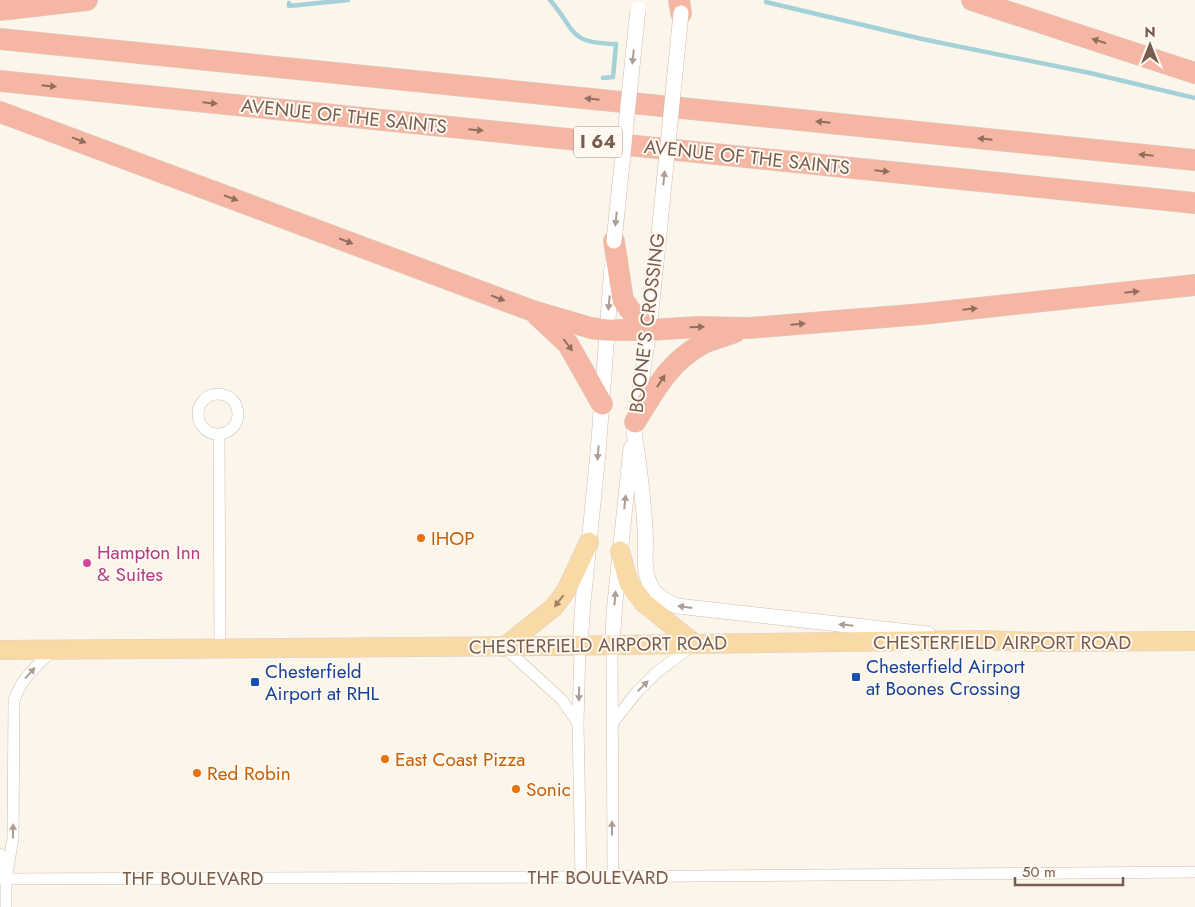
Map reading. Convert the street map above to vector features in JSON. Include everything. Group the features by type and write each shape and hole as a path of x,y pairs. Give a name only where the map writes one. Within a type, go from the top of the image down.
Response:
{"highway":[{"path":"0,10 87,0"},
{"path":"972,0 1195,72"},
{"name":"I 64","path":"0,38 1195,160"},
{"name":"AVENUE OF THE SAINTS","path":"0,81 1195,203"},
{"path":"0,112 533,311 591,328 606,330 699,327 749,328 922,314 1195,285"},
{"path":"614,240 623,300 649,330"},
{"path":"533,311 568,344 602,404"},
{"path":"634,427 664,374 682,358 704,343 749,328"}],"main road":[{"path":"504,647 554,607 566,591 589,542"},
{"path":"620,551 629,583 644,603 695,644"},
{"name":"CHESTERFIELD AIRPORT ROAD","path":"0,650 504,647 982,640 1033,642 1195,641"}],"street":[{"name":"BOONE'S CROSSING","path":"580,646 602,404 614,240 638,4"},
{"name":"BOONE'S CROSSING","path":"612,645 634,427 649,330 681,4"},
{"path":"634,427 643,491 646,571 649,583 662,599 677,606 982,640"},
{"path":"219,435 220,649"},
{"path":"612,724 636,693 657,672 695,644"},
{"path":"612,645 613,877"},
{"path":"580,646 578,723 581,877"},
{"path":"504,647 562,700 578,723"},
{"path":"3,879 13,838 14,701 16,692 24,680 53,650"},
{"path":"0,854 6,907"},
{"name":"THF BOULEVARD","path":"3,879 613,877 1195,872"}],"waterway":[{"path":"289,3 289,6 348,0"},
{"path":"550,0 570,27 581,38 600,43 616,44 613,77 603,78"},
{"path":"766,2 922,39 1090,73 1195,98"}],"place":[{"name":"IHOP","path":"421,538"},
{"name":"Hampton Inn & Suites","path":"87,563"},
{"name":"Chesterfield Airport at Boones Crossing","path":"856,677"},
{"name":"Chesterfield Airport at RHL","path":"255,682"},
{"name":"East Coast Pizza","path":"385,759"},
{"name":"Red Robin","path":"197,773"},
{"name":"Sonic","path":"516,789"}]}
